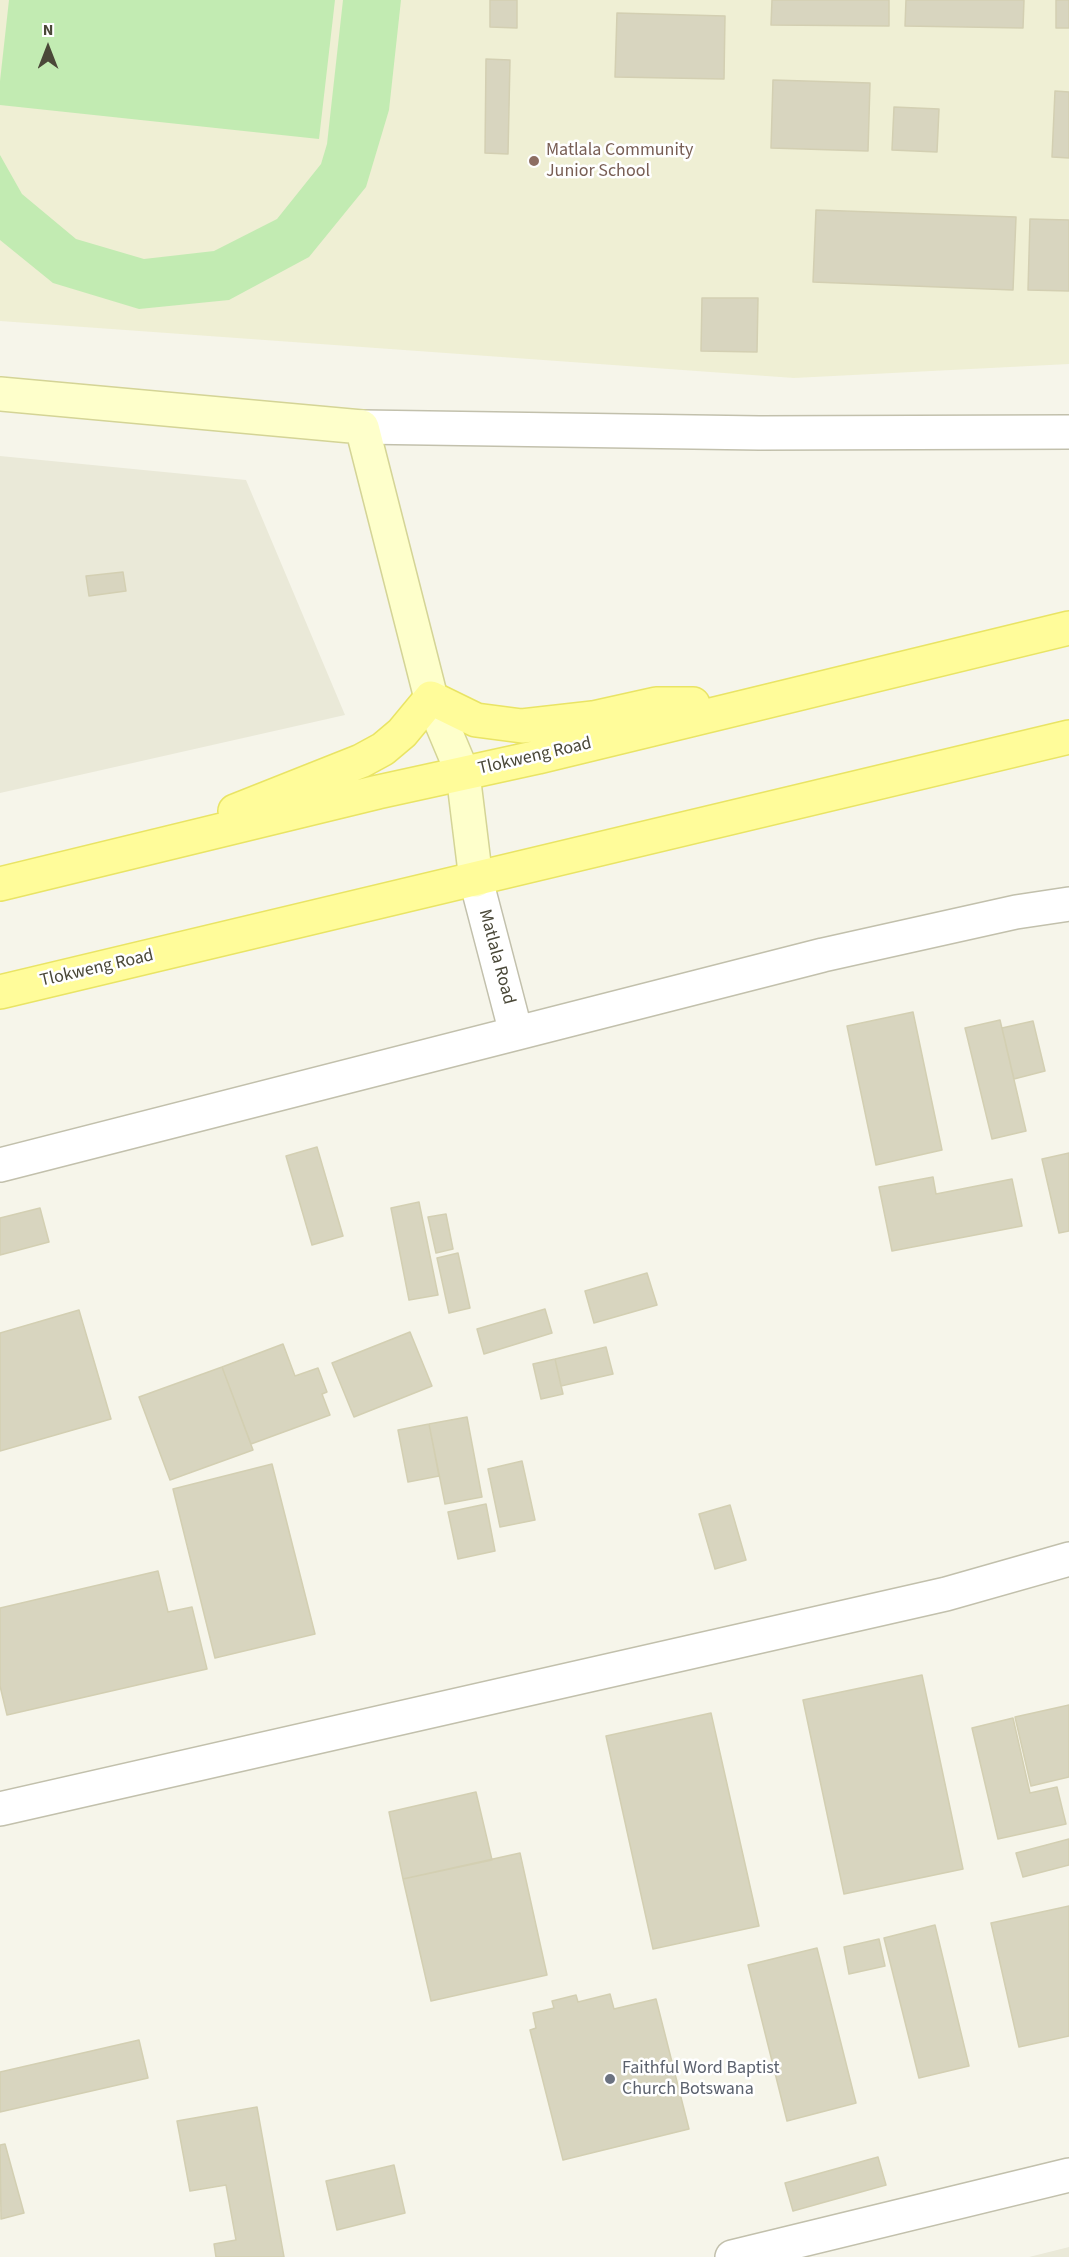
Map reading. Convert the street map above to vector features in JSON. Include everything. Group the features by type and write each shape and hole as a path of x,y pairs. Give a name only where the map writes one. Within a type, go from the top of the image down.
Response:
{"main road":[{"name":"Tlokweng Road","path":"0,884 1069,628"},
{"path":"145,849 204,827 244,806 361,761 383,749 402,732 430,698 476,720 522,726 593,718 656,704 769,700"},
{"name":"Tlokweng Road","path":"0,992 1069,737"}],"street":[{"path":"0,394 362,427 760,433 1069,432"},
{"path":"362,427 430,698 464,774 476,880"},
{"name":"Matlala Road","path":"476,880 516,1034"},
{"path":"0,1165 823,955 1016,912 1069,904"},
{"path":"0,1809 946,1594 1069,1559"},
{"path":"732,2257 1069,2175"}],"shaded area":[{"name":"Matlala Community Junior School","path":"0,0 1069,0 1069,364 794,378 0,321"},
{"path":"0,456 246,480 345,715 0,793"},
{"path":"1069,2247 1069,2257 1029,2257"}],"green space":[{"path":"9,0 335,0 319,139 0,105 0,81"},
{"path":"343,0 401,0 389,110 366,187 309,257 229,300 139,309 53,283 0,240 0,155 22,194 76,239 144,259 214,251 277,219 321,164 327,144"}],"building":[{"path":"490,0 517,0 517,28 490,27"},
{"path":"772,0 889,0 889,26 771,25"},
{"path":"906,0 1024,0 1023,28 905,26"},
{"path":"1056,0 1069,0 1069,28 1056,28"},
{"path":"617,13 725,16 724,79 615,77"},
{"path":"486,59 510,60 508,154 485,153"},
{"path":"773,80 870,83 868,151 771,148"},
{"path":"1055,91 1069,92 1069,158 1052,157"},
{"path":"894,107 939,109 937,152 892,150"},
{"path":"816,210 1016,217 1013,290 813,282"},
{"path":"1030,219 1069,220 1069,291 1028,290"},
{"path":"702,298 758,298 757,352 701,351"},
{"path":"123,572 126,591 89,596 86,576"},
{"path":"913,1012 942,1150 876,1165 847,1026"},
{"path":"1000,1020 1026,1131 992,1139 965,1028"},
{"path":"1033,1021 1045,1071 1014,1079 1002,1028"},
{"path":"317,1147 343,1236 312,1245 286,1156"},
{"path":"1069,1153 1069,1231 1059,1233 1042,1159"},
{"path":"933,1177 936,1194 1012,1179 1022,1226 892,1251 879,1187"},
{"path":"419,1202 438,1295 409,1300 391,1208"},
{"path":"40,1208 49,1242 0,1255 0,1218"},
{"path":"446,1214 453,1249 436,1253 428,1217"},
{"path":"458,1253 470,1308 449,1313 437,1258"},
{"path":"647,1273 657,1305 594,1323 585,1291"},
{"path":"545,1309 552,1333 484,1354 477,1329"},
{"path":"79,1310 111,1419 0,1451 0,1333"},
{"path":"410,1332 432,1386 354,1417 332,1363"},
{"path":"283,1344 295,1376 318,1368 327,1392 322,1394 330,1415 251,1444 222,1367"},
{"path":"606,1347 613,1374 561,1386 555,1359"},
{"path":"555,1359 563,1394 541,1399 533,1364"},
{"path":"222,1367 253,1450 170,1480 139,1397"},
{"path":"467,1417 482,1497 445,1504 429,1424"},
{"path":"429,1424 439,1476 408,1482 398,1430"},
{"path":"522,1461 535,1520 500,1527 488,1469"},
{"path":"272,1464 315,1634 215,1658 173,1489"},
{"path":"486,1504 495,1551 458,1559 448,1512"},
{"path":"730,1505 746,1560 715,1569 699,1514"},
{"path":"158,1571 168,1612 192,1607 207,1669 7,1715 0,1686 0,1608"},
{"path":"922,1675 963,1869 844,1894 803,1700"},
{"path":"1069,1705 1069,1777 1031,1786 1015,1717"},
{"path":"711,1713 759,1926 653,1949 606,1736"},
{"path":"1013,1718 1030,1793 1057,1787 1066,1824 998,1839 972,1728"},
{"path":"476,1792 492,1860 403,1879 389,1812"},
{"path":"1069,1839 1069,1865 1023,1877 1016,1853"},
{"path":"520,1853 547,1975 431,2001 403,1879"},
{"path":"1069,1906 1069,2036 1019,2047 991,1923"},
{"path":"935,1925 969,2066 919,2078 884,1938"},
{"path":"879,1939 885,1966 849,1974 844,1947"},
{"path":"817,1948 856,2103 787,2121 748,1965"},
{"name":"Faithful Word Baptist Church Botswana","path":"610,1994 614,2009 656,1999 689,2129 563,2160 530,2030 536,2028 533,2013 554,2008 552,2001 576,1995 578,2002"},
{"path":"139,2040 148,2078 0,2112 0,2072"},
{"path":"257,2107 284,2257 216,2257 214,2244 236,2240 226,2185 190,2191 177,2121"},
{"path":"5,2144 24,2213 1,2219 0,2145"},
{"path":"878,2157 886,2185 793,2211 785,2183"},
{"path":"394,2165 405,2213 337,2230 326,2181"}],"place":[{"name":"Matlala Community Junior School","path":"534,161"},
{"name":"Faithful Word Baptist Church Botswana","path":"610,2079"}]}
